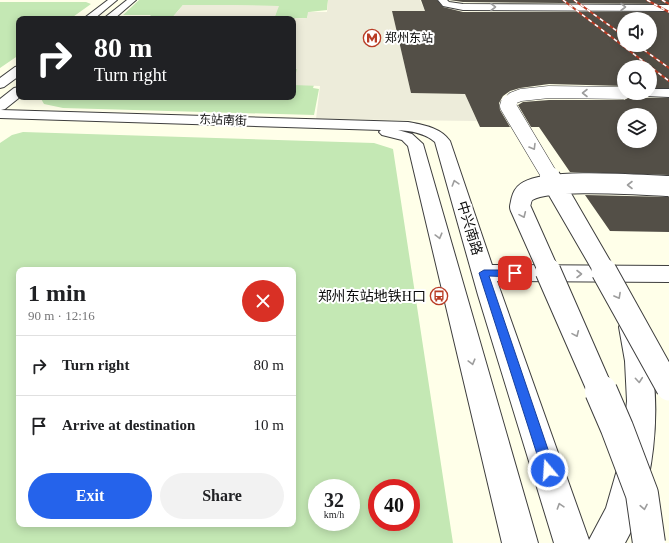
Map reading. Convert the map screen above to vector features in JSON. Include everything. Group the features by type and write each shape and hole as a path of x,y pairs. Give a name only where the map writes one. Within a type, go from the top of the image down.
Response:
{"street":[{"path":"92,16 113,0"},
{"path":"112,16 132,0"},
{"path":"442,0 446,4 463,7 669,8"},
{"path":"0,84 16,72"},
{"path":"0,106 16,93"},
{"path":"617,93 527,94 514,98 508,106 572,214 669,388"},
{"path":"657,93 669,93"},
{"name":"东站南街","path":"0,114 408,126 431,132 442,141"},
{"name":"东站南街","path":"0,120 389,132 407,137 415,144 508,498"},
{"name":"中兴南路","path":"442,141 572,543"},
{"path":"649,543 642,494 617,428 520,207 523,196 528,191 539,187 561,185 669,186"},
{"path":"484,273 669,274"},
{"path":"605,543 621,516 637,456 641,402 638,361 628,314"},
{"path":"508,498 514,543"},
{"path":"508,498 520,543"}],"green space":[{"path":"139,0 328,0 327,10 309,12 307,18 296,18 296,16 275,16 278,6 183,5 174,16 123,15"},
{"path":"0,2 86,2 91,4 74,16 16,16 16,57 0,68"},
{"path":"296,69 314,85 313,88 319,89 314,115 63,108 44,104 42,100 296,100"},
{"path":"23,132 374,143 393,149 453,543 0,543 0,143 12,135"}],"shaded area":[{"path":"328,0 420,0 425,11 392,11 411,93 465,94 477,121 316,119 320,86 296,85 296,18 307,18 308,12 327,12"},
{"path":"183,5 279,6 275,16 174,16"}],"building":[{"path":"421,0 437,0 443,7 463,12 617,12 617,52 657,52 657,12 669,12 669,88 657,88 657,60 617,60 617,86 549,84 510,91 503,96 499,103 500,110 510,127 480,127 465,94 411,93 392,11 425,11"},
{"path":"449,0 669,0 669,4 463,2"},
{"path":"657,98 669,98 669,175 570,172 539,127 531,127 518,105 523,102 549,100 657,100"},
{"path":"585,195 669,197 669,232 610,231"}],"railway":[{"path":"563,0 669,81"},
{"path":"574,0 617,31"},
{"path":"647,0 669,12"},
{"path":"662,0 669,4"},
{"path":"647,52 669,68"}],"place":[{"name":"郑州东站","path":"372,38"},
{"name":"郑州东站地铁H口","path":"439,296"}],"route":[{"path":"515,273 484,273 548,470"}]}
